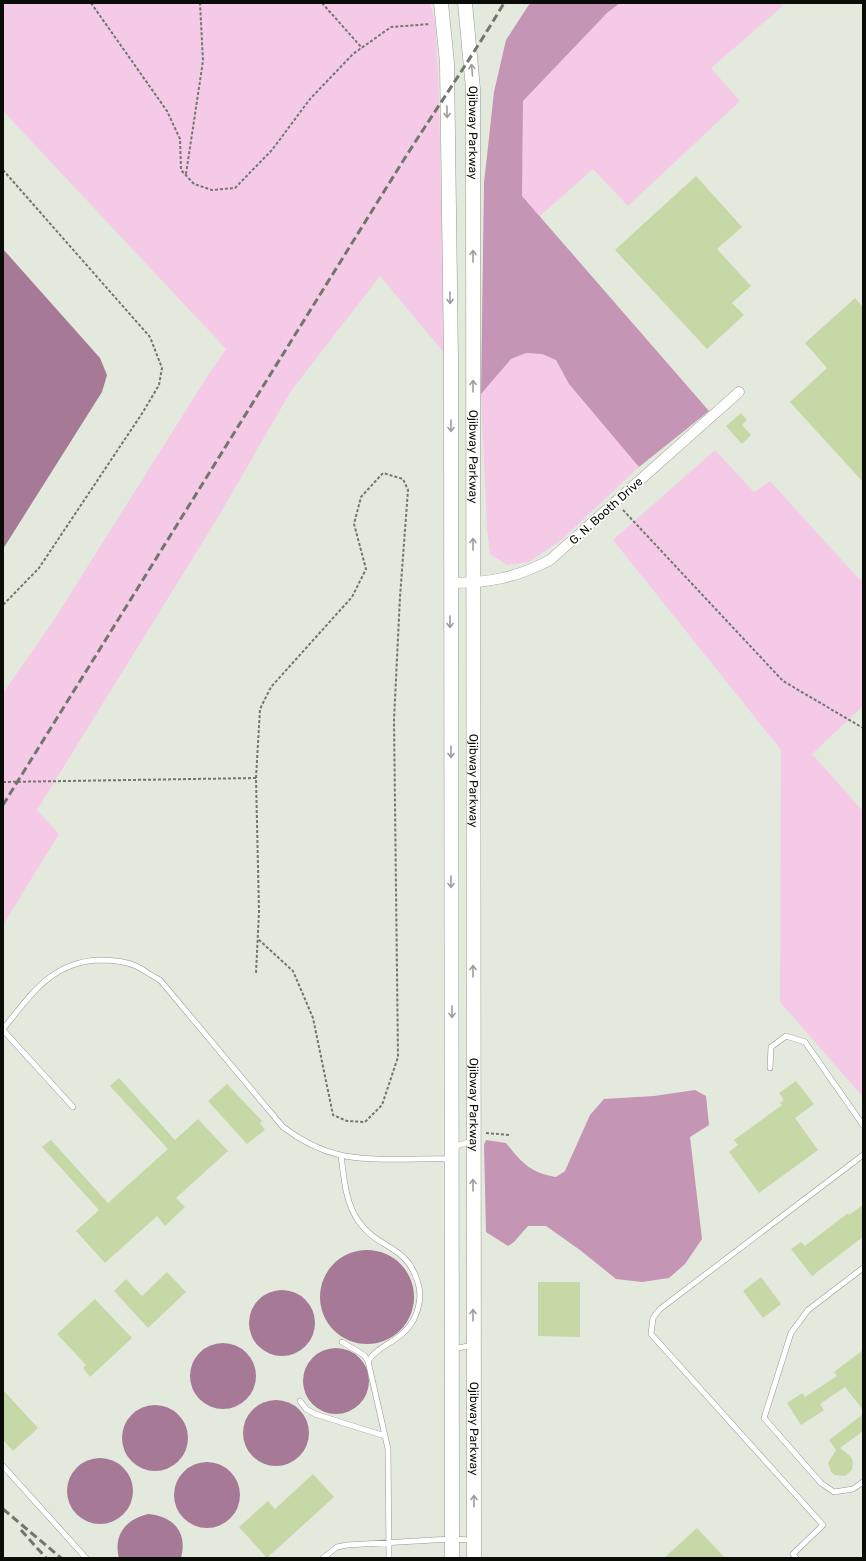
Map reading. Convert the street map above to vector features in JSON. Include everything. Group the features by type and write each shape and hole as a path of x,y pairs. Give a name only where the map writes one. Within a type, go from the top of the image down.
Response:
{"main road":[{"name":"Ojibway Parkway","path":"440,3 444,24 447,63 451,359 452,1558"},
{"name":"Ojibway Parkway","path":"465,3 474,89 474,1558"}],"street":[{"name":"G. N. Booth Drive","path":"450,583 473,583 501,580 518,575 550,560 739,392"}],"lane":[{"path":"73,1107 3,1030 31,994 63,968 84,961 110,960 135,965 160,980 283,1127 298,1138 341,1155 365,1158 452,1153 473,1136"},
{"path":"770,1068 771,1047 786,1036 805,1042 863,1125"},
{"path":"341,1155 347,1197 359,1222 370,1234 408,1261 416,1274 420,1288 420,1304 414,1318 405,1332 394,1341 373,1353 368,1361"},
{"path":"796,1558 793,1554 824,1525 651,1334 653,1318 660,1308 863,1155"},
{"path":"863,1268 808,1310 791,1333 764,1418 822,1483 834,1492 853,1488 863,1482"},
{"path":"342,1342 364,1354 368,1361 386,1436 388,1448 389,1558"},
{"path":"451,1350 474,1345"},
{"path":"300,1401 306,1409 315,1414 386,1436"},
{"path":"3,1466 86,1558"},
{"path":"323,1558 337,1547 347,1545 451,1539 474,1540"}],"path":[{"path":"91,3 167,111 180,139 181,170 194,184 212,190 235,188 272,150 310,100 353,54 391,27 444,24"},
{"path":"186,175 203,61 200,3"},
{"path":"322,3 362,48"},
{"path":"3,170 150,337 162,368 160,385 144,412 39,568 3,605"},
{"path":"256,973 258,939 256,778 260,709 271,687 352,597 366,569 354,524 361,497 383,473 403,479 408,490 400,597 394,720 398,1057 382,1105 365,1122 347,1121 333,1115 313,1018 293,971 258,939"},
{"path":"616,502 783,681 863,728"},
{"path":"3,782 256,778"},
{"path":"473,1136 509,1136"}],"shaded area":[{"path":"3,3 430,3 435,21 439,96 444,353 380,276 291,391 220,514 37,810 59,834 3,925 3,693 52,623 226,349 3,111"},
{"path":"530,3 620,3 607,13 523,101 522,196 709,411 639,467 569,384 556,360 542,354 526,353 511,359 481,394 484,183 494,92 506,40"},
{"path":"620,3 780,3 783,6 711,68 740,101 628,206 593,169 540,216 522,197 523,101 607,13"},
{"path":"3,249 100,358 107,375 102,392 3,549"},
{"path":"526,353 542,354 556,360 569,384 639,467 561,540 529,562 507,565 490,554 487,529 481,394 511,359"},
{"path":"715,450 754,492 770,481 860,580 863,578 863,706 812,754 863,811 863,1097 780,1002 781,750 613,540"},
{"path":"695,1090 706,1096 709,1125 690,1137 702,1239 685,1264 669,1278 642,1282 616,1279 580,1250 546,1226 528,1226 514,1242 508,1246 486,1232 484,1145 486,1140 506,1143 522,1161 533,1170 556,1177 565,1171 590,1115 604,1099 654,1096"},
{"path":"367,1250 385,1254 400,1264 410,1279 414,1297 410,1315 400,1330 385,1340 367,1344 349,1340 334,1330 324,1315 320,1297 324,1279 334,1264 349,1254"},
{"path":"282,1290 295,1293 305,1300 312,1310 315,1323 312,1336 305,1346 295,1353 282,1356 269,1353 259,1346 252,1336 249,1323 252,1310 259,1300 269,1293"},
{"path":"223,1343 236,1346 246,1353 253,1363 256,1376 253,1389 246,1399 236,1406 223,1409 210,1406 200,1399 193,1389 190,1376 193,1363 200,1353 210,1346"},
{"path":"336,1348 349,1351 359,1358 366,1368 369,1381 366,1394 359,1404 349,1411 336,1414 323,1411 313,1404 306,1394 303,1381 306,1368 313,1358 323,1351"},
{"path":"276,1400 289,1403 299,1410 306,1420 309,1433 306,1446 299,1456 289,1463 276,1466 263,1463 253,1456 246,1446 243,1433 246,1420 253,1410 263,1403"},
{"path":"155,1405 168,1408 178,1415 185,1425 188,1438 185,1451 178,1461 168,1468 155,1471 142,1468 132,1461 125,1451 122,1438 125,1425 132,1415 142,1408"},
{"path":"100,1458 113,1461 123,1468 130,1478 133,1491 130,1504 123,1514 113,1521 100,1524 87,1521 77,1514 70,1504 67,1491 70,1478 77,1468 87,1461"},
{"path":"207,1462 220,1465 230,1472 237,1482 240,1495 237,1508 230,1518 220,1525 207,1528 194,1525 184,1518 177,1508 174,1495 177,1482 184,1472 194,1465"},
{"path":"148,1514 165,1518 176,1527 182,1540 183,1549 181,1558 119,1558 118,1542 123,1529 133,1520"}],"building":[{"path":"696,176 742,227 717,249 751,286 732,303 744,315 707,349 615,250"},
{"path":"855,298 863,307 863,482 790,402 827,368 805,343"},
{"path":"741,413 747,420 742,425 751,435 742,444 726,426"},
{"path":"119,1078 175,1140 198,1119 228,1151 176,1198 185,1207 165,1226 157,1216 105,1263 76,1231 99,1210 42,1147 51,1140 108,1203 168,1149 110,1086"},
{"path":"796,1081 814,1104 795,1118 818,1150 759,1193 729,1152 738,1145 734,1140 782,1105 780,1103 784,1100 779,1093"},
{"path":"227,1084 262,1121 260,1123 265,1130 247,1144 208,1101"},
{"path":"863,1205 863,1237 812,1276 791,1249 801,1242 805,1246 848,1213 849,1215"},
{"path":"167,1272 186,1292 148,1328 114,1291 126,1279 142,1296"},
{"path":"761,1277 781,1304 763,1318 743,1291"},
{"path":"538,1282 580,1282 580,1337 538,1336"},
{"path":"95,1299 132,1338 90,1377 83,1368 86,1365 57,1334"},
{"path":"863,1350 863,1410 845,1387 820,1404 824,1410 801,1425 787,1403 802,1393 805,1397 837,1376 834,1372"},
{"path":"3,1390 38,1428 13,1451 3,1440"},
{"path":"863,1414 863,1431 840,1448 850,1456 853,1461 852,1470 845,1476 835,1475 831,1472 828,1463 836,1450 829,1440"},
{"path":"313,1474 334,1497 267,1558 239,1527 268,1501 275,1509"},
{"path":"697,1528 725,1558 664,1558"}],"railway":[{"path":"3,805 398,169 504,3"},
{"path":"3,1509 61,1558"},
{"path":"21,1530 46,1558"}]}
